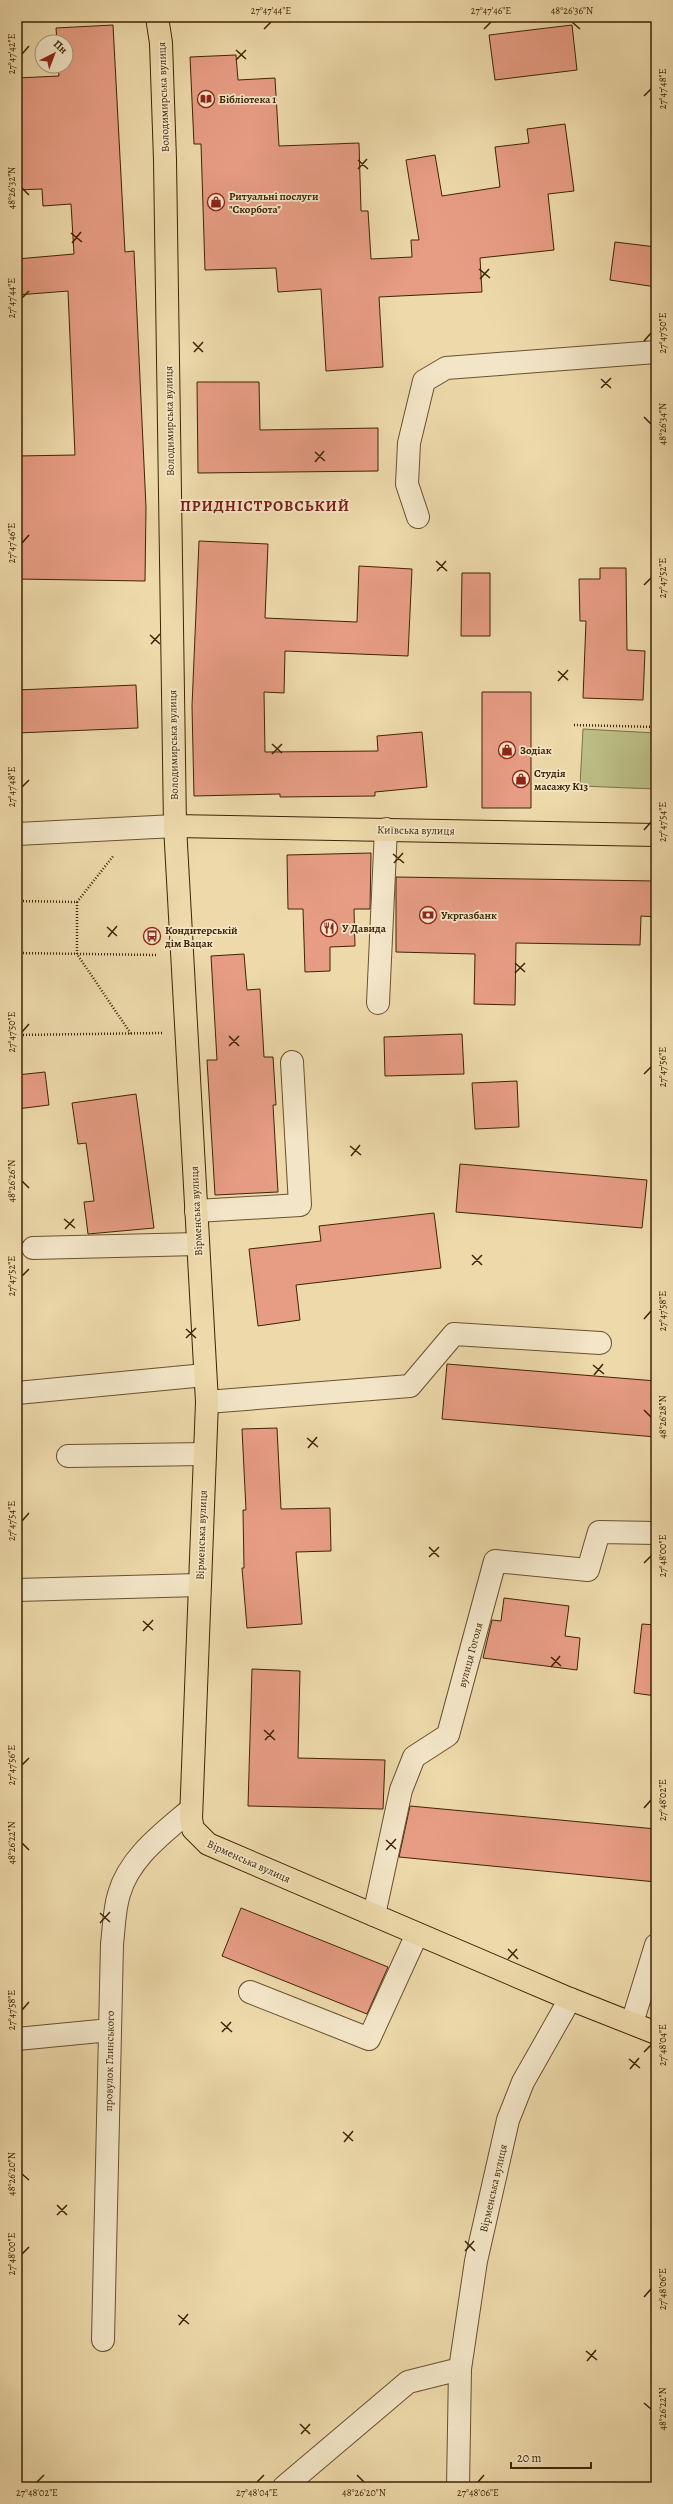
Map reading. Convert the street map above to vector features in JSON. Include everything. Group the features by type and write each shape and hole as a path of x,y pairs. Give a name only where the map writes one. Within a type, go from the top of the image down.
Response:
{"main road":[{"name":"Володимирська вулиця","path":"157,17 161,43 165,160 175,826"},
{"name":"Київська вулиця","path":"175,826 656,834"},
{"name":"Вірменська вулиця","path":"175,826 207,1402 190,1810 193,1829 208,1844 570,1999 656,2033"}],"street":[{"path":"418,517 407,484 409,443 424,381 446,368 656,352"},
{"path":"17,834 175,826"},
{"path":"378,1003 386,829"},
{"path":"196,1211 300,1205 292,1062"},
{"path":"33,1248 198,1244"},
{"path":"207,1402 410,1386 454,1334 600,1342"},
{"path":"17,1393 205,1375"},
{"path":"68,1456 205,1454"},
{"name":"вулиця Гоголя","path":"374,1915 401,1790 414,1757 448,1735 495,1561 588,1570 599,1532 656,1533"},
{"path":"17,1590 200,1585"},
{"name":"провулок Глинського","path":"103,2340 112,1944 119,1894 132,1868 150,1845 190,1810"},
{"path":"250,1992 369,2039 417,1934"},
{"path":"632,2024 656,1945"},
{"name":"Вірменська вулиця","path":"458,2487 460,2369 476,2261 508,2120 523,2082 570,1999"},
{"path":"17,2040 110,2030"},
{"path":"284,2487 408,2382 460,2369"}],"path":[{"path":"574,725 656,727"},
{"path":"131,1034 77,954 77,902 136,828"},
{"path":"17,901 77,902"},
{"path":"17,953 182,955"},
{"path":"17,1035 186,1033"}],"green space":[{"path":"583,729 656,733 656,789 580,786"}],"building":[{"path":"113,25 125,252 134,251 146,507 145,581 17,579 17,456 75,455 68,291 17,295 17,259 74,254 71,204 43,206 42,189 17,190 17,78 74,74 74,34 56,34 56,28"},
{"path":"572,25 577,70 495,80 489,35"},
{"path":"236,55 238,80 275,78 279,146 359,143 361,211 368,211 371,259 412,257 411,240 419,240 406,160 435,155 442,196 500,187 495,147 529,143 527,129 565,124 574,191 548,194 554,250 480,258 482,292 379,297 383,367 326,371 321,289 278,292 276,268 205,270 201,144 194,144 190,57"},
{"path":"615,242 656,247 656,287 610,280"},
{"path":"197,382 259,382 260,430 378,428 378,471 198,473"},
{"path":"199,541 268,544 265,618 357,622 359,566 412,569 408,656 285,651 284,693 264,692 265,752 378,751 377,736 422,732 427,787 375,792 375,796 280,797 280,794 194,796 192,706"},
{"path":"600,568 626,568 627,650 645,651 643,700 583,698 586,621 580,621 579,579 600,579"},
{"path":"462,573 490,573 490,636 461,636"},
{"path":"136,685 138,728 17,733 17,690"},
{"name":"Зодіак","path":"482,692 531,692 531,808 482,808"},
{"name":"У Давида","path":"371,853 370,909 354,909 355,946 330,947 330,971 305,972 303,909 288,909 287,855"},
{"path":"396,877 656,881 656,917 641,916 640,945 516,943 515,1005 474,1004 475,954 396,952"},
{"path":"244,954 247,990 260,989 264,1057 273,1057 276,1105 273,1105 278,1192 215,1195 207,1060 217,1060 211,956"},
{"path":"462,1034 464,1074 385,1076 384,1037"},
{"path":"45,1072 49,1105 17,1109 17,1075"},
{"path":"517,1081 519,1127 475,1129 472,1083"},
{"path":"136,1094 154,1228 88,1234 84,1202 94,1201 86,1143 78,1144 72,1103"},
{"path":"460,1164 647,1180 642,1228 456,1212"},
{"path":"434,1213 441,1268 296,1285 300,1320 258,1326 249,1249 321,1241 319,1226"},
{"path":"447,1364 656,1381 656,1437 442,1419"},
{"path":"277,1428 281,1509 330,1508 331,1551 296,1552 302,1624 247,1628 242,1568 244,1568 243,1510 246,1510 242,1429"},
{"path":"504,1598 569,1606 565,1636 580,1638 577,1670 483,1658 492,1620 501,1621"},
{"path":"642,1624 656,1625 656,1696 634,1693"},
{"path":"252,1669 300,1671 298,1758 385,1760 383,1809 248,1806"},
{"path":"410,1806 656,1829 656,1882 399,1857"},
{"path":"241,1908 388,1967 367,2014 222,1956"}],"place":[{"name":"Бібліотека 1","path":"206,99"},
{"name":"Ритуальні послуги \"Скорбота\"","path":"216,202"},
{"name":"Зодіак","path":"507,750"},
{"name":"Студія масажу К13","path":"521,779"},
{"name":"Укргазбанк","path":"428,915"},
{"name":"У Давида","path":"329,928"},
{"name":"Кондитерській дім Вацак","path":"152,936"}],"district":[{"name":"ПРИДНІСТРОВСЬКИЙ","path":"265,506"}]}
